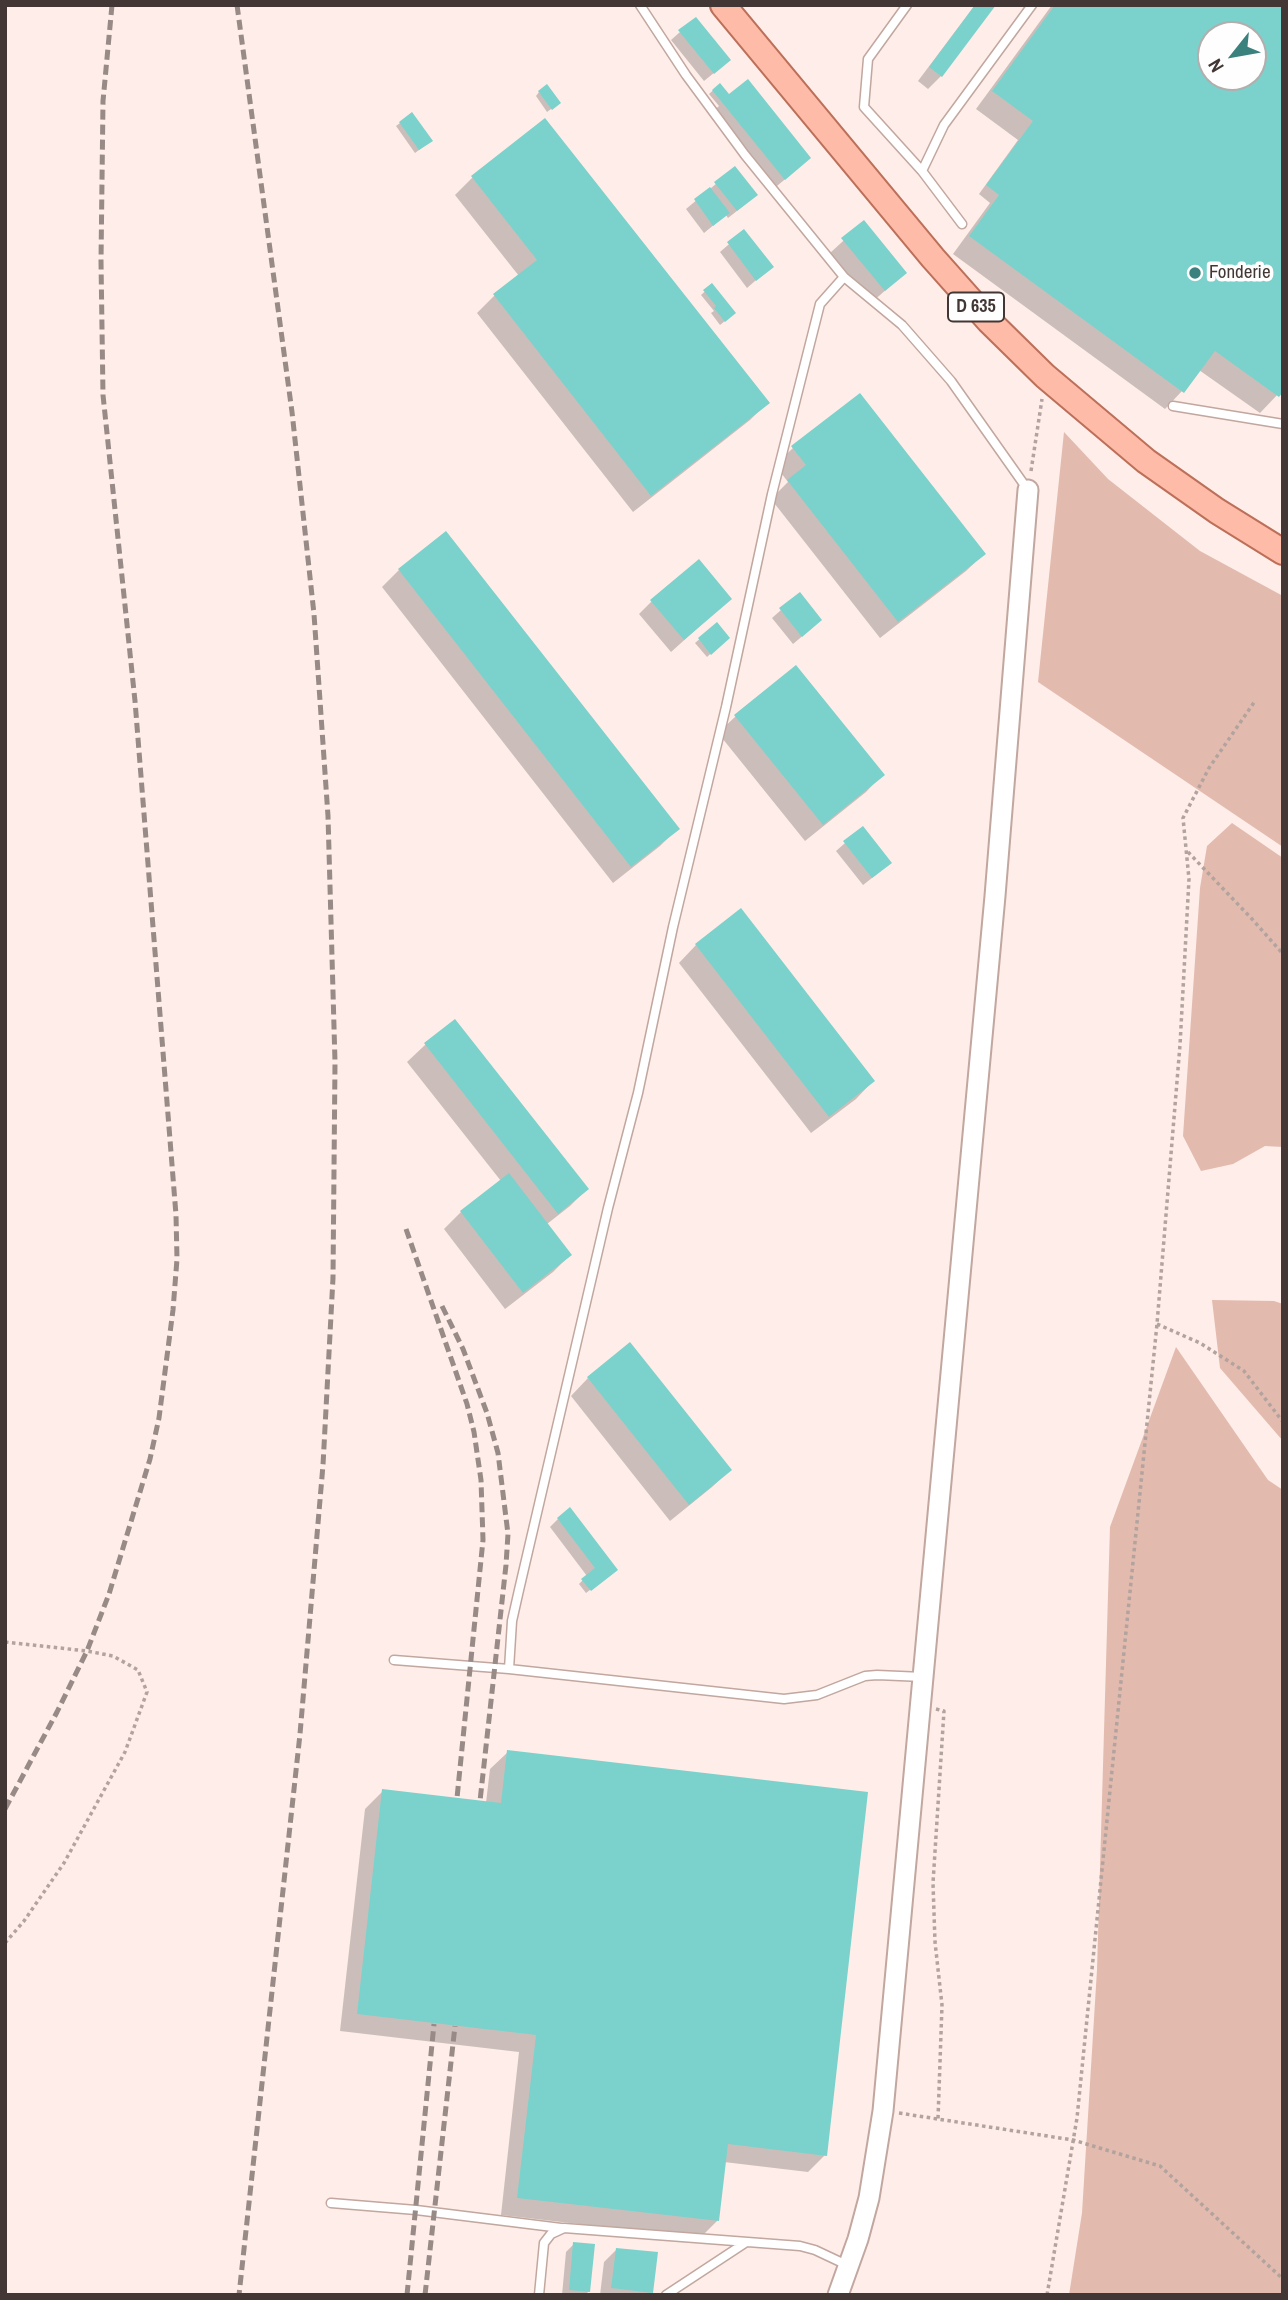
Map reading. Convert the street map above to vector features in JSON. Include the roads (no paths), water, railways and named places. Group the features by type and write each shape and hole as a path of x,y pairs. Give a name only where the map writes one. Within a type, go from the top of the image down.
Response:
{"main road":[{"name":"D 635","path":"723,5 933,258 989,321 1045,376 1146,461 1217,511 1283,552"}],"street":[{"path":"838,2295 869,2198 883,2111 1005,782 1028,490"}],"lane":[{"path":"640,5 686,75 745,155 844,277 902,325 935,363 1028,490"},
{"path":"907,5 868,59 864,107 922,172 962,224"},
{"path":"922,172 944,125 1032,5"},
{"path":"509,1670 512,1621 608,1208 638,1093 772,494 820,304 844,277"},
{"path":"1173,406 1283,424"},
{"path":"394,1660 784,1699 817,1695 865,1676 923,1677"},
{"path":"331,2203 564,2228 800,2246 849,2266"},
{"path":"539,2295 544,2243 551,2234 564,2228"},
{"path":"666,2295 745,2243"}],"railway":[{"path":"5,1809 87,1651 109,1594 150,1459 159,1418 177,1259 176,1215 135,701 103,395 103,101 112,5"},
{"path":"237,5 292,412 314,614 328,816 335,1062 333,1278 323,1465 300,1734 239,2295"},
{"path":"406,1229 467,1404 481,1480 483,1540 457,1798"},
{"path":"442,1306 463,1349 487,1413 498,1453 508,1534 480,1801"},
{"path":"407,2295 434,2024"},
{"path":"425,2295 455,2026"}],"place":[{"name":"Fonderie","path":"1195,273"}]}
